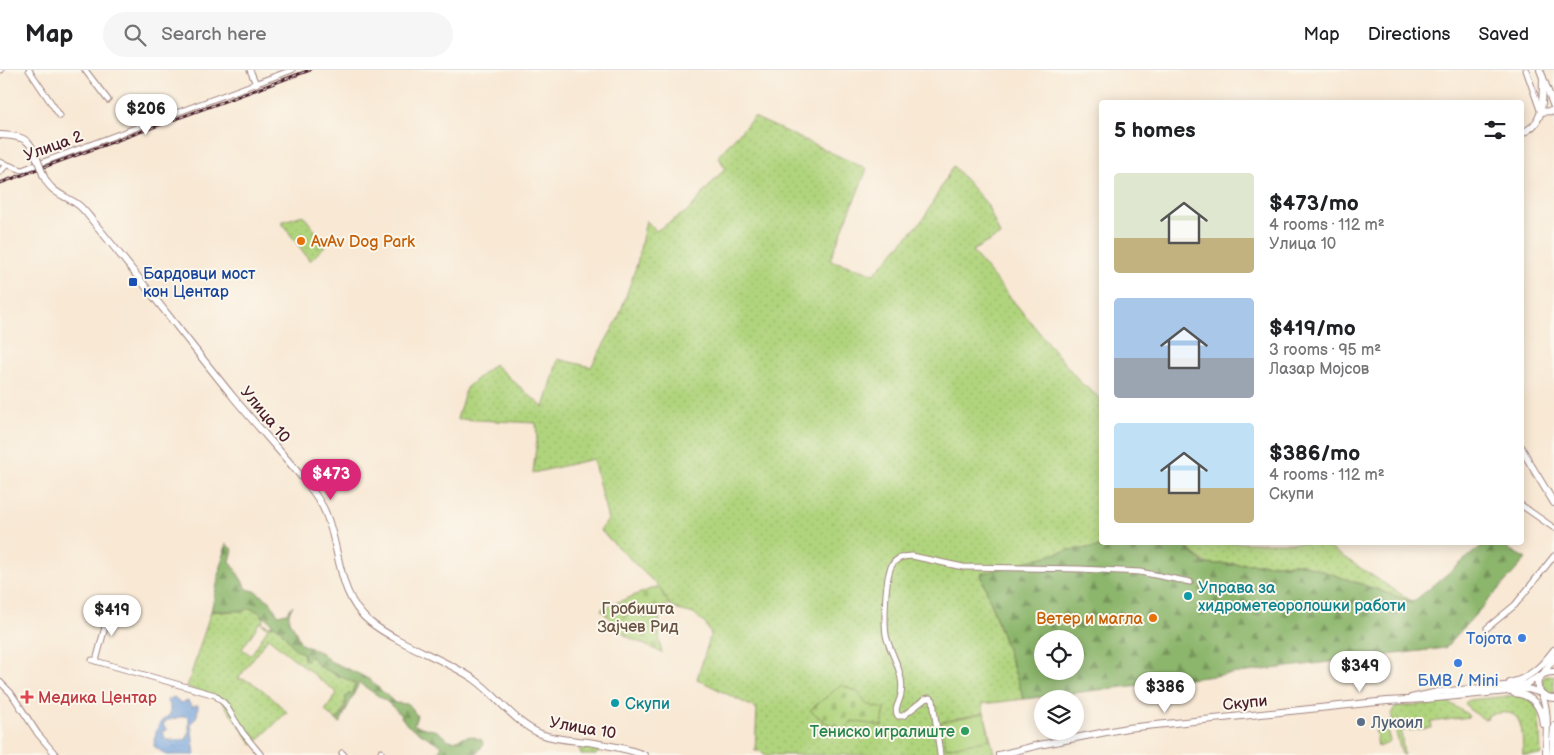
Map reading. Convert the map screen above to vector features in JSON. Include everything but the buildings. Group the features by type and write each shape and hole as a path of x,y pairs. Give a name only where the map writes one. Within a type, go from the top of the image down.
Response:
{"street":[{"name":"Улица 2","path":"30,70 60,116"},
{"path":"85,70 108,100"},
{"path":"250,70 256,84"},
{"name":"Улица 2","path":"0,162 22,170 292,70"},
{"path":"1526,70 1541,112"},
{"path":"1540,70 1554,107"},
{"path":"1524,131 1535,124 1541,112 1543,78"},
{"path":"1541,112 1554,112"},
{"name":"Улица 10","path":"0,134 21,137 31,146 50,187 77,204 87,213 233,397 306,482 326,513 347,590 356,608 363,616 378,627 475,680 537,733 616,747 644,755"},
{"path":"0,172 6,165"},
{"path":"1524,453 1554,503"},
{"path":"1524,507 1554,528"},
{"path":"940,755 933,700 930,698 925,699 903,716 898,716 896,712 896,706 901,696 901,676 886,636 885,619 888,576 896,560 904,556 912,556 963,567 1140,572 1190,582"},
{"path":"1487,628 1515,605 1554,556"},
{"path":"110,608 94,660 218,696 243,733 262,755"},
{"path":"1487,688 1516,682 1525,677 1540,667 1554,650"},
{"path":"1546,755 1546,709 1538,684 1539,679 1554,658"},
{"name":"Скупи","path":"999,755 1039,745 1127,728 1407,699 1438,692 1526,684 1543,674 1554,672"},
{"path":"0,682 12,693 38,734 56,755"},
{"name":"Скупи","path":"1407,699 1418,700 1528,689 1541,693 1548,698 1554,698"},
{"path":"1501,692 1524,694 1533,700 1541,712 1546,739"},
{"path":"1552,755 1554,726"}],"green space":[{"path":"754,117 867,169 830,260 874,274 924,218 953,166 987,204 1000,235 972,251 1081,383 1099,397 1099,545 1120,545 1069,550 981,575 1024,699 982,704 994,753 984,755 766,755 760,751 755,751 757,709 697,679 711,634 706,625 695,614 678,610 669,604 659,587 600,530 608,520 593,459 533,473 537,438 536,423 457,419 466,388 494,364 544,408 558,359 591,367 618,319 637,264 646,220 656,231 689,210 725,168 718,156"},
{"path":"303,215 326,245 310,261 281,222"},
{"path":"226,544 233,550 230,561 247,589 255,591 271,602 278,615 287,613 293,605 289,613 289,621 301,644 322,653 330,661 370,680 395,703 409,704 417,716 414,725 437,731 449,740 454,741 471,736 482,740 483,745 475,755 436,755 442,746 407,725 397,711 386,701 359,683 340,723 336,720 343,713 346,703 345,697 352,693 355,683 320,667 311,656 304,660 303,653 294,648 282,631 274,625 270,627 272,623 257,611 249,608 244,611 211,611"},
{"path":"1120,545 1183,545 1205,564 1302,564 1413,602 1483,545 1502,545 1526,559 1445,648 1084,692 1084,690 1034,690 1034,698 1024,699 981,574 1069,550"},
{"path":"1183,545 1325,545 1413,602 1302,564 1207,564"},
{"name":"Гробишта Зајчев Рид","path":"659,587 669,604 660,610 659,637 662,653 622,633 601,609"},
{"path":"249,608 257,611 264,618 262,623 271,627 274,625 281,629 291,643 303,653 311,656 317,664 334,674 356,683 352,693 348,694 340,717 336,720 325,711 337,693 268,638 238,679 258,686 287,712 253,745 221,700 187,687 211,611 225,612","holes":["260,622 268,628 251,655 242,649"]},
{"path":"1554,676 1554,694 1541,685 1544,677"},
{"path":"841,685 858,692 866,704 885,709 882,726 852,721 844,731 825,722 810,710"},
{"path":"1518,695 1531,700 1539,712 1541,755 1523,755 1522,730 1513,715 1498,713 1488,715 1488,718 1484,719 1470,710 1465,703 1469,700"},
{"path":"1448,702 1469,717 1431,722 1432,728 1401,731 1404,755 1402,755 1391,714 1395,707"},
{"name":"Тениско игралиште","path":"984,713 990,739 946,748 941,722"},
{"path":"1386,726 1390,741 1378,747 1375,727"},
{"path":"579,746 601,749 596,755 581,755"}],"water":[{"path":"174,697 181,703 188,701 192,707 198,705 198,712 191,723 195,755 166,755 154,746 159,724 170,715 170,705 167,700","holes":["186,716 189,719 189,734 185,740 166,740 162,732 167,730 163,725 167,720"]}],"railway":[{"path":"0,183 310,70"}],"place":[{"name":"AvAv Dog Park","path":"301,241"},
{"name":"Бардовци мост кон Центар","path":"133,282"},
{"name":"Управа за хидрометеоролошки работи","path":"1188,596"},
{"name":"Ветер и магла","path":"1153,618"},
{"name":"Тојота","path":"1522,638"},
{"name":"БМВ / Mini","path":"1458,663"},
{"name":"Медика Центар","path":"27,697"},
{"name":"Скупи","path":"615,703"},
{"name":"Лукоил","path":"1361,722"},
{"name":"Тениско игралиште","path":"965,731"}]}
